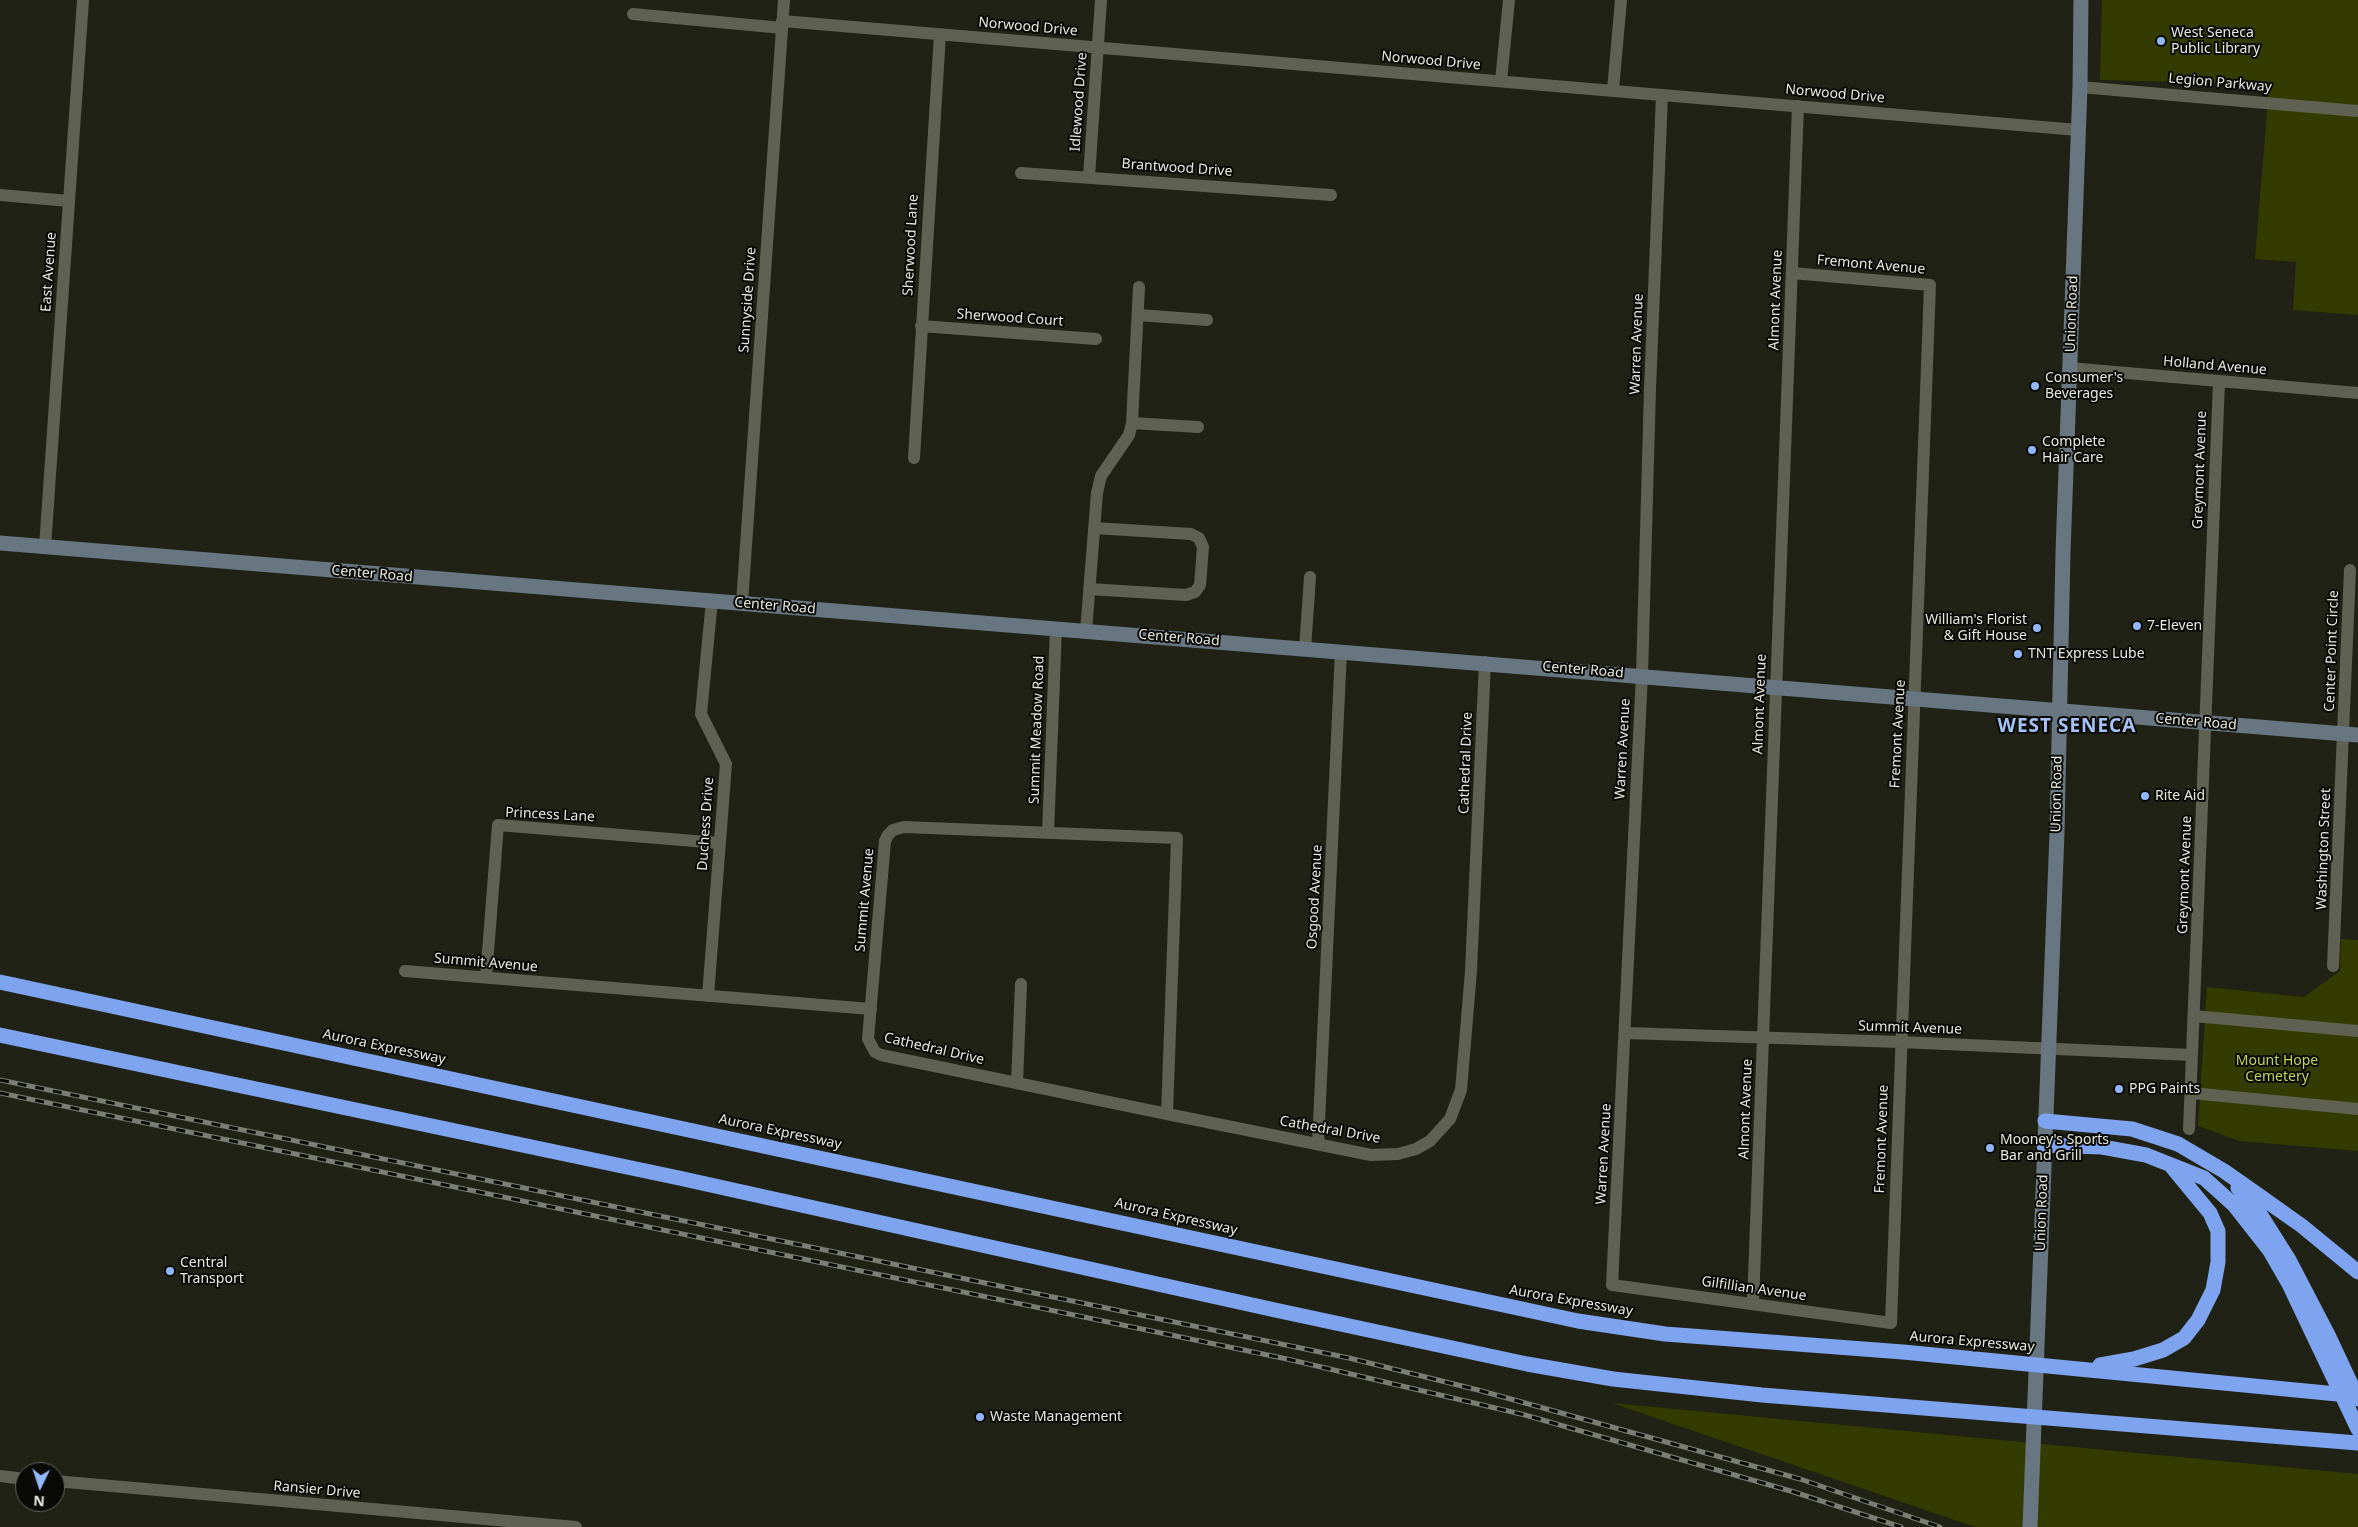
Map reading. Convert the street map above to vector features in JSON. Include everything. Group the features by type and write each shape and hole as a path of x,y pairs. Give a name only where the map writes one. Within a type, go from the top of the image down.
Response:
{"highway":[{"name":"Aurora Expressway","path":"0,982 1578,1321 1665,1334 2081,1368 2358,1397"},
{"path":"0,1035 679,1178 1527,1364 1613,1379 1772,1396 2358,1443"},
{"path":"2045,1121 2080,1122 2132,1129 2178,1144 2224,1171 2302,1226 2358,1272"},
{"path":"2044,1145 2126,1150 2168,1162 2204,1178 2234,1205 2270,1251 2333,1361 2358,1397"},
{"path":"2081,1368 2134,1359 2163,1350 2184,1338 2198,1320 2213,1290 2218,1262 2218,1231 2210,1213 2168,1162"},
{"path":"2224,1171 2260,1214 2290,1260 2333,1361 2358,1429"}],"main road":[{"name":"Union Road","path":"2030,1526 2047,1048 2057,833 2058,710 2080,87 2081,0"},
{"name":"Center Road","path":"0,543 1485,662 2351,734"}],"street":[{"name":"East Avenue","path":"45,547 83,0"},
{"name":"Sunnyside Drive","path":"742,603 784,0"},
{"name":"Idlewood Drive","path":"1088,177 1101,0"},
{"path":"1501,82 1509,0"},
{"path":"1612,90 1621,0"},
{"name":"Norwood Drive","path":"633,14 940,34 1097,49 1612,90 2078,130"},
{"name":"Sherwood Lane","path":"914,458 940,34"},
{"name":"Legion Parkway","path":"2080,87 2358,111"},
{"name":"Warren Avenue","path":"1612,1285 1626,1033 1642,675 1650,389 1662,95"},
{"name":"Almont Avenue","path":"1753,1304 1798,106"},
{"name":"Brantwood Drive","path":"1021,173 1331,195"},
{"path":"0,195 69,201"},
{"name":"Fremont Avenue","path":"1792,273 1930,285 1900,1042 1891,1323"},
{"path":"1086,631 1097,493 1101,476 1129,436 1132,423 1139,287"},
{"path":"1138,315 1207,320"},
{"name":"Sherwood Court","path":"922,326 1096,339"},
{"name":"Holland Avenue","path":"2070,368 2358,393"},
{"name":"Greymont Avenue","path":"2189,1129 2204,802 2204,722 2219,382"},
{"path":"1132,423 1198,427"},
{"path":"1089,589 1186,595 1195,592 1200,586 1203,547 1199,538 1190,534 1094,528"},
{"name":"Center Point Circle","path":"2350,570 2351,734"},
{"path":"1305,649 1310,577"},
{"name":"Duchess Drive","path":"708,996 726,764 701,714 712,600"},
{"name":"Summit Meadow Road","path":"1048,833 1056,628"},
{"name":"Osgood Avenue","path":"1318,1144 1341,651"},
{"name":"Cathedral Drive","path":"871,1009 868,1039 875,1052 881,1055 1371,1155 1398,1154 1416,1149 1430,1141 1450,1119 1461,1090 1471,971 1485,662"},
{"name":"Washington Street","path":"2333,966 2351,734"},
{"name":"Princess Lane","path":"486,977 498,825 719,843"},
{"name":"Summit Avenue","path":"405,971 871,1009 885,841 893,830 904,827 1177,838 1167,1114"},
{"path":"1017,1083 1020,984"},
{"path":"2194,1016 2358,1031"},
{"name":"Summit Avenue","path":"1626,1033 1900,1042 2192,1055"},
{"path":"2191,1093 2358,1109"},
{"name":"Gilfillian Avenue","path":"1612,1285 1891,1323"},
{"path":"0,1476 15,1477"},
{"name":"Ransier Drive","path":"65,1482 576,1527"}],"green space":[{"path":"2102,0 2358,0 2358,315 2293,310 2296,262 2255,259 2269,87 2223,83 2100,80"},
{"name":"Mount Hope Cemetery","path":"2341,939 2358,940 2358,1151 2240,1141 2198,1126 2207,987 2304,997 2340,971"},
{"path":"1612,1403 2358,1474 2358,1527 1975,1527"}],"railway":[{"path":"0,1080 1349,1358 1478,1390 1800,1479 1940,1527"},
{"path":"0,1093 1287,1359 1525,1415 1794,1492 1901,1527"}],"place":[{"name":"West Seneca Public Library","path":"2161,41"},
{"name":"Consumer's Beverages","path":"2035,386"},
{"name":"Complete Hair Care","path":"2032,450"},
{"name":"7-Eleven","path":"2137,626"},
{"name":"William's Florist & Gift House","path":"2037,628"},
{"name":"TNT Express Lube","path":"2018,654"},
{"name":"Rite Aid","path":"2145,796"},
{"name":"PPG Paints","path":"2119,1089"},
{"name":"Mooney's Sports Bar and Grill","path":"1990,1148"},
{"name":"Central Transport","path":"170,1271"},
{"name":"Waste Management","path":"980,1417"}],"district":[{"name":"WEST SENECA","path":"2067,727"}]}
